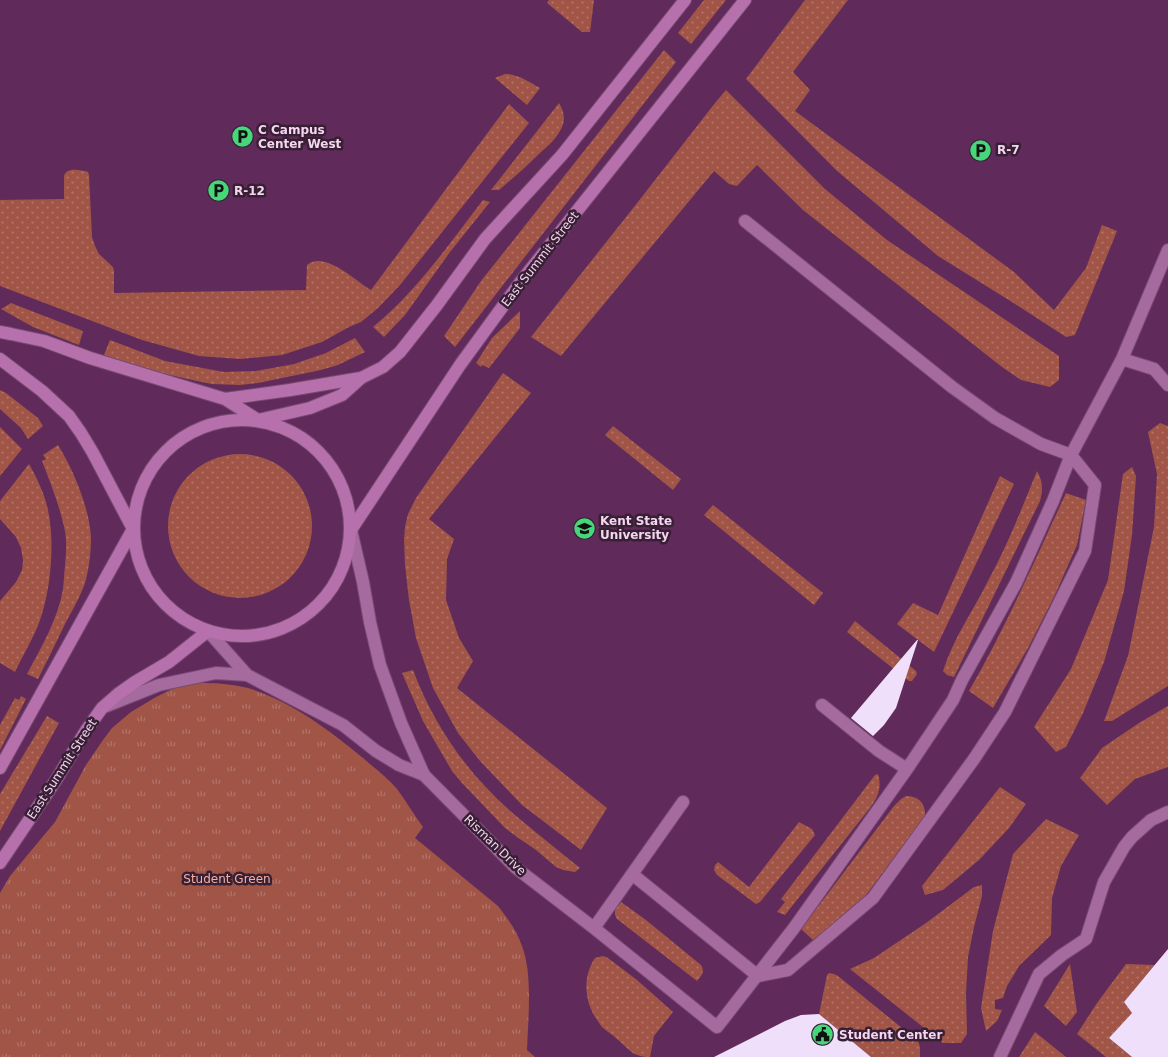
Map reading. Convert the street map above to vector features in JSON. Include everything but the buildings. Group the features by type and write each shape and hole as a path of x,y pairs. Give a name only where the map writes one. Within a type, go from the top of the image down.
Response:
{"main road":[{"path":"0,768 133,528 138,498 151,469 171,445 197,428 228,420 258,420 310,408 342,395 361,378 383,367 400,352 485,239 562,155 605,103 685,0"},
{"name":"East Summit Street","path":"351,530 460,365 522,280 745,0"},
{"path":"0,332 44,341 90,358 225,399 258,420 284,427 306,440 326,457 340,480 348,504 351,530 345,563 329,594 305,617 275,632 241,637 208,631 178,616 154,592 139,562 133,528 81,433 69,416 42,391 0,360"},
{"path":"225,399 361,378"},
{"name":"East Summit Street","path":"0,863 102,708 130,686 169,662 208,631"}],"street":[{"path":"745,221 952,388 1002,422 1041,444 1071,455 1094,484 1085,551 1005,712 974,759 873,898 788,970 758,976"},
{"path":"758,976 907,769 953,700 962,680 1016,584 1071,455 1122,358 1168,250"},
{"path":"1122,358 1154,369 1168,385"},
{"path":"351,530 380,666 401,723 424,775"},
{"path":"208,631 247,675 343,725 399,765 424,775"},
{"path":"102,708 159,685 216,673 247,675"},
{"path":"822,705 879,750 907,769"},
{"name":"Risman Drive","path":"424,775 516,868 717,1027 758,976"},
{"path":"594,928 683,802"},
{"path":"1000,1057 1039,974 1062,955 1086,940 1104,882 1120,854 1132,837 1151,820 1168,812"},
{"path":"632,874 758,976"}],"green space":[{"path":"549,0 594,0 590,32 582,32 547,3"},
{"path":"704,0 726,0 691,44 678,33"},
{"path":"805,0 848,0 793,72 810,90 795,111 1014,272 1054,310 1086,268 1102,225 1117,231 1075,335 1066,337 938,256 836,170 746,79"},
{"path":"664,50 676,62 455,347 444,336 481,281"},
{"path":"505,74 527,80 540,88 527,105 495,78"},
{"path":"726,90 825,189 887,240 1059,356 1059,380 1050,387 1021,380 1002,367 803,210 757,165 737,186 729,184 714,171 561,356 531,337"},
{"path":"559,103 563,112 564,122 555,139 499,190 491,190"},
{"path":"509,104 529,123 400,285 378,308 361,322 322,342 282,355 240,359 199,356 142,340 0,286 0,200 64,199 65,173 70,170 76,170 88,172 89,175 92,237 99,254 113,267 114,293 306,290 307,265 314,261 322,261 340,268 371,290"},
{"path":"483,200 490,202 450,252 405,315 384,337 373,327 418,283"},
{"path":"11,303 83,331 79,345 33,327 1,309"},
{"path":"520,311 520,328 489,368 482,365 481,367 476,363 492,338"},
{"path":"355,338 365,352 338,365 258,383 240,385 212,384 197,381 152,371 104,355 110,340 165,361 224,372 256,371 294,364 326,353"},
{"path":"503,373 531,393 429,519 454,539 447,559 446,600 459,638 473,661 457,688 607,808 581,850 522,805 480,761 458,733 433,688 416,638 409,600 404,540 408,514 416,498"},
{"path":"0,390 38,418 43,426 28,439 21,428 0,409"},
{"path":"1160,423 1168,426 1168,686 1112,721 1104,721 1128,656 1154,527 1157,474 1148,432"},
{"path":"613,426 681,479 673,490 605,435"},
{"path":"0,427 22,449 0,476"},
{"path":"58,445 75,477 88,515 91,538 90,555 88,572 83,588 38,679 27,674 53,622 61,600 64,583 65,531 58,504 42,461 46,459 43,455"},
{"path":"240,454 254,455 268,460 280,466 291,475 300,486 306,498 311,512 311,540 306,554 300,566 291,577 280,586 268,592 254,597 240,598 226,597 212,592 200,586 189,577 180,566 174,554 169,540 168,526 169,512 174,498 180,486 189,475 200,466 212,460 226,455"},
{"path":"29,464 45,498 48,510 51,536 51,565 47,594 40,620 15,672 0,663 0,601 16,582 22,570 23,560 21,548 16,537 0,519 0,501"},
{"path":"1132,467 1136,476 1132,535 1124,591 1104,662 1083,713 1066,747 1056,752 1034,727 1071,669 1108,580 1123,474"},
{"path":"1037,471 1042,486 1040,501 954,677 947,675 943,671 947,659 1002,554"},
{"path":"1000,476 1014,484 934,652 897,624 913,603 938,615"},
{"path":"1066,493 1086,500 1077,545 1055,595 1028,648 993,708 969,691 1008,618"},
{"path":"713,505 823,593 814,605 704,515"},
{"path":"855,621 916,671 917,674 912,681 909,681 847,632"},
{"path":"413,670 431,711 468,767 498,800 580,868 575,872 556,867 505,828 462,783 452,771 423,721 402,673"},
{"name":"Student Green","path":"199,683 224,684 248,688 279,700 309,717 337,737 393,785 423,827 415,838 498,906 518,935 528,971 529,1011 527,1050 535,1057 0,1057 0,893 10,876 55,822 86,765 112,728 131,712 156,697 176,687"},
{"path":"21,696 26,699 0,750 0,725 15,698 19,700"},
{"path":"1168,706 1168,767 1135,779 1107,805 1080,778 1102,748"},
{"path":"47,716 59,723 0,831 0,794"},
{"path":"878,774 880,784 875,800 870,808 785,915 777,912 785,902 781,899 875,775"},
{"path":"1000,787 1026,804 1009,828 979,860 943,890 925,895 922,886"},
{"path":"906,796 915,797 923,804 925,816 858,906 813,940 801,929 894,806"},
{"path":"1046,819 1079,835 1061,866 1052,898 1051,935 1019,966 1007,986 1003,998 995,1000 995,1009 1002,1010 997,1021 986,1031 981,1008 993,931 1013,854"},
{"path":"799,822 812,829 815,835 760,902 756,904 717,875 714,870 718,862 749,887"},
{"path":"982,885 982,896 968,957 966,993 967,1034 961,1043 943,1043 850,969 874,958 926,923 974,887"},
{"path":"621,902 701,965 703,970 697,981 617,919 615,909"},
{"path":"603,956 637,980 673,1012 654,1036 650,1057 639,1056 631,1052 602,1027 591,1010 586,988 588,972 595,958"},
{"path":"1070,964 1077,1012 1066,1026 1044,1006"},
{"path":"1126,964 1155,965 1124,1002 1132,1013 1109,1038 1132,1057 1106,1057 1077,1034"},
{"path":"829,973 838,976 918,1041 920,1057 871,1057 819,1014"},
{"path":"1035,1032 1066,1057 1019,1057"}],"place":[{"name":"C Campus Center West","path":"242,137"},
{"name":"R-7","path":"981,150"},
{"name":"R-12","path":"218,191"},
{"name":"Kent State University","path":"584,528"},
{"name":"Student Center","path":"823,1035"}]}
